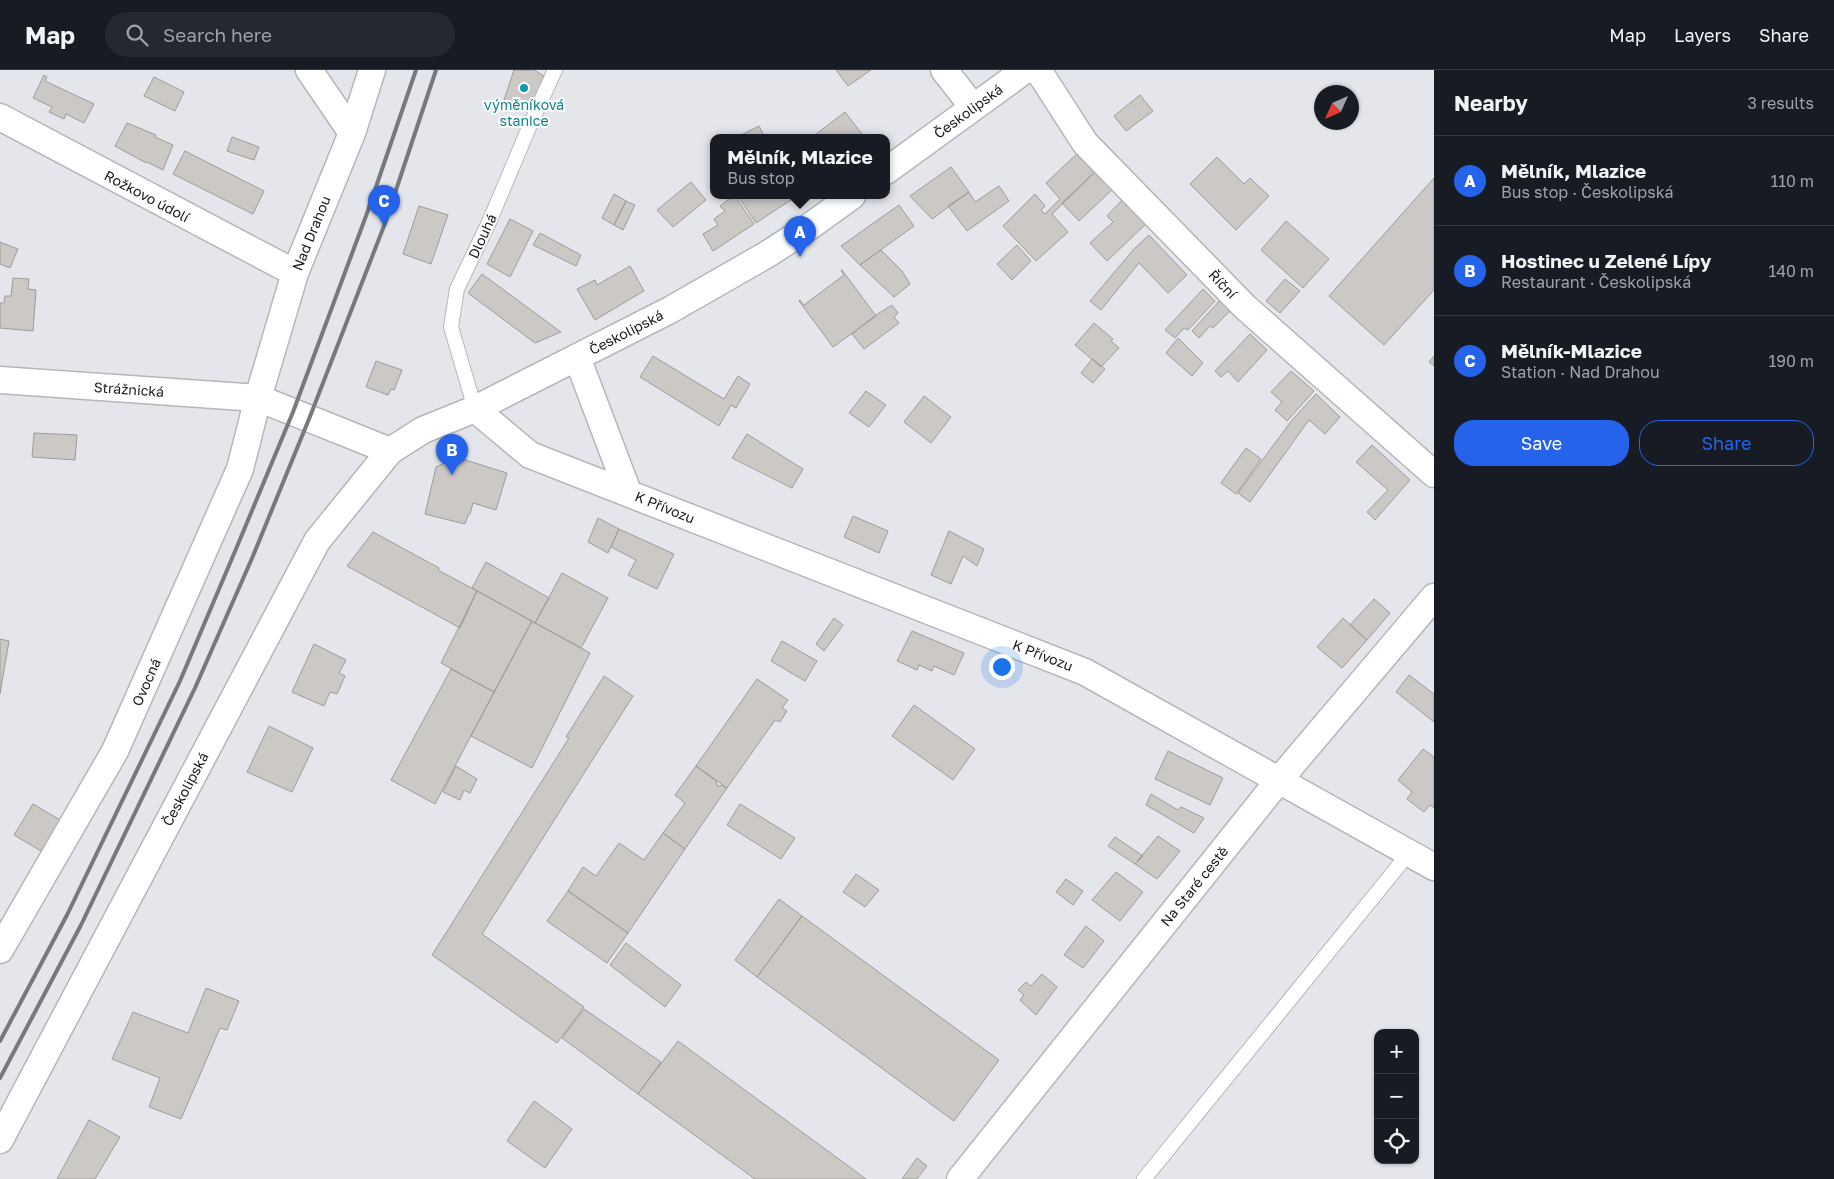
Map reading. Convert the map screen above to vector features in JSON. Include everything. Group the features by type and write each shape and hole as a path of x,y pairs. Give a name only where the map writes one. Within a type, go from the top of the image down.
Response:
{"street":[{"path":"309,70 352,133"},
{"name":"Nad Drahou","path":"258,398 295,273 352,133 372,70"},
{"path":"944,70 973,107"},
{"name":"Českolipská","path":"890,168 1025,70"},
{"name":"Říční","path":"1038,70 1084,143 1231,293 1252,314 1434,474"},
{"name":"Rožkovo údolí","path":"0,117 295,273"},
{"name":"Českolipská","path":"0,1140 317,541 390,451 423,430 475,409 670,310 766,255 848,199"},
{"name":"K Přívozu","path":"577,357 628,492"},
{"name":"Strážnická","path":"0,380 258,398"},
{"path":"258,398 390,451"},
{"name":"Ovocná","path":"0,950 115,750 240,469 258,398"},
{"name":"K Přívozu","path":"475,409 530,455 1085,672 1434,867"},
{"name":"Na Staré cestě","path":"960,1179 1279,780 1434,597"}],"lane":[{"name":"Dlouhá","path":"475,409 451,327 457,289 490,220 530,125 556,70"},
{"path":"1144,1179 1409,853"}],"building":[{"name":"výměníková stanice","path":"514,70 534,70 544,76 530,110 504,100"},
{"path":"836,70 871,70 848,86"},
{"path":"44,75 47,77 45,81 94,104 84,123 66,114 64,119 49,112 52,107 33,98"},
{"path":"154,77 184,92 175,111 144,96"},
{"path":"1140,95 1153,111 1126,131 1114,116"},
{"path":"845,112 862,134 816,134"},
{"path":"127,123 156,135 155,137 173,145 163,170 115,146"},
{"path":"759,126 763,134 743,134"},
{"path":"232,137 259,147 254,160 227,151"},
{"path":"1081,150 1098,169 1052,214 1068,232 1036,261 1003,226 1035,194 1045,206 1041,210 1045,214 1060,199 1046,183"},
{"path":"185,151 264,191 253,214 173,174"},
{"path":"1217,157 1244,184 1250,178 1269,196 1236,230 1190,184"},
{"path":"951,167 969,192 932,219 910,196"},
{"path":"1098,169 1115,187 1079,221 1062,203"},
{"path":"1434,178 1434,290 1384,345 1329,296"},
{"path":"691,182 706,200 673,227 657,210"},
{"path":"999,186 1009,201 967,231 948,206 969,192 975,202"},
{"path":"614,194 626,201 614,225 602,218"},
{"path":"1124,198 1147,223 1107,261 1090,243 1113,222 1107,216"},
{"path":"729,199 737,199 754,224 713,251 703,234 718,225 714,219 725,211 720,206"},
{"path":"740,199 792,199 756,223"},
{"path":"626,201 635,205 623,230 614,225"},
{"path":"899,205 914,226 860,265 841,246"},
{"path":"419,206 448,215 431,264 403,254"},
{"path":"510,219 533,231 510,277 487,264"},
{"path":"1286,221 1329,259 1303,288 1261,250"},
{"path":"540,233 581,255 576,266 533,245"},
{"path":"1149,235 1187,275 1168,293 1139,263 1101,310 1090,301 1134,249"},
{"path":"0,242 18,249 10,268 0,264"},
{"path":"1017,245 1031,261 1012,280 997,264"},
{"path":"881,250 902,271 910,284 894,297 860,265"},
{"path":"630,266 644,291 595,320 577,289 595,280 597,285"},
{"path":"841,270 876,316 833,347 799,301 804,305 844,275"},
{"path":"482,274 561,332 535,343 468,293"},
{"path":"13,278 29,279 28,289 36,290 33,331 0,328 0,303 4,303 5,296 11,296"},
{"path":"1285,279 1300,291 1280,313 1266,301"},
{"path":"1203,289 1215,301 1188,330 1184,328 1175,338 1165,330"},
{"path":"1222,298 1230,305 1229,312 1213,328 1210,326 1199,338 1192,331"},
{"path":"892,305 898,313 894,317 899,323 864,349 852,334"},
{"path":"1094,323 1113,339 1111,341 1119,348 1101,367 1075,345"},
{"path":"1250,334 1267,350 1238,382 1228,371 1221,377 1215,371"},
{"path":"1178,338 1203,363 1192,376 1166,353"},
{"path":"653,356 724,399 738,376 750,384 736,408 731,405 719,426 640,377"},
{"path":"1434,356 1434,366 1429,362"},
{"path":"1092,359 1105,369 1093,383 1081,373"},
{"path":"376,361 402,370 394,390 391,389 388,395 366,387"},
{"path":"1291,371 1314,391 1287,421 1275,410 1282,402 1271,392"},
{"path":"866,391 886,405 869,427 849,413"},
{"path":"1316,394 1340,417 1325,434 1309,420 1250,502 1238,493 1292,420"},
{"path":"924,396 951,417 931,443 904,422"},
{"path":"34,433 77,435 75,460 32,457"},
{"path":"747,434 803,469 792,488 732,458"},
{"path":"1372,445 1410,480 1375,520 1367,512 1388,490 1356,462"},
{"path":"1246,448 1261,459 1236,494 1221,483"},
{"path":"456,457 507,473 496,510 473,503 465,524 425,514 436,467"},
{"path":"853,516 888,531 879,553 844,537"},
{"path":"598,518 619,529 608,553 588,542"},
{"path":"619,529 674,554 657,589 628,575 636,560 611,547"},
{"path":"949,531 984,549 977,566 963,556 951,584 931,575"},
{"path":"373,532 477,591 460,628 347,566"},
{"path":"486,562 549,598 535,623 472,588"},
{"path":"562,573 608,598 581,648 535,623"},
{"path":"477,591 532,621 494,692 441,663"},
{"path":"1374,599 1390,613 1367,640 1350,625"},
{"path":"834,618 843,625 824,651 816,644"},
{"path":"1343,618 1367,640 1342,668 1317,647"},
{"path":"532,621 590,653 532,768 471,736"},
{"path":"912,631 964,653 954,675 934,666 932,671 919,665 917,670 897,661"},
{"path":"0,639 9,641 0,694"},
{"path":"782,641 817,661 805,681 771,661"},
{"path":"314,644 346,660 339,673 345,676 337,694 330,692 324,706 292,692"},
{"path":"451,669 494,692 435,804 391,780"},
{"path":"1409,675 1434,694 1434,722 1396,692"},
{"path":"604,676 633,696 482,934 584,1007 557,1043 432,955 569,738 566,737"},
{"path":"757,679 788,700 782,708 787,711 780,722 775,720 727,788 696,766"},
{"path":"914,705 975,749 953,780 892,736"},
{"path":"269,726 313,748 292,792 247,772"},
{"path":"1423,749 1434,757 1434,808 1430,805 1424,812 1407,799 1412,792 1398,780"},
{"path":"1168,751 1223,778 1210,805 1155,779"},
{"path":"456,766 477,779 470,793 464,790 460,800 443,792"},
{"path":"696,766 716,781 718,787 721,785 727,788 685,849 663,833 685,803 675,795"},
{"path":"1151,794 1178,810 1181,807 1204,818 1194,833 1146,805"},
{"path":"33,804 60,820 41,851 14,835"},
{"path":"740,804 795,838 781,859 727,825"},
{"path":"663,833 685,849 628,933 568,891 583,867 596,876 619,843 644,860"},
{"path":"1158,836 1180,851 1157,879 1135,864"},
{"path":"1115,837 1143,856 1135,864 1108,846"},
{"path":"1116,872 1143,892 1120,921 1092,900"},
{"path":"856,874 879,890 865,907 843,892"},
{"path":"1066,879 1083,891 1073,905 1056,892"},
{"path":"568,891 628,933 607,963 547,921"},
{"path":"779,899 802,916 757,977 735,960"},
{"path":"802,916 999,1060 954,1121 757,977"},
{"path":"1086,926 1104,941 1083,968 1064,955"},
{"path":"626,943 681,985 665,1007 610,965"},
{"path":"1042,974 1057,987 1036,1015 1020,1000 1024,995 1018,990 1026,982 1031,986"},
{"path":"206,988 239,1001 227,1030 220,1028 181,1119 149,1107 160,1078 112,1059 133,1012 188,1033"},
{"path":"584,1009 661,1062 638,1094 562,1038"},
{"path":"678,1041 866,1179 755,1179 638,1094"},
{"path":"534,1101 572,1129 545,1168 507,1141"},
{"path":"89,1120 120,1137 95,1179 57,1179"},
{"path":"917,1158 927,1166 917,1179 902,1179"}],"railway":[{"path":"0,1041 67,915 180,681 293,412 366,216 416,70"},
{"path":"0,1078 81,925 195,688 253,556 309,419 384,226 436,70"}],"place":[{"name":"výměníková stanice","path":"524,88"},
{"name":"Mělník-Mlazice","path":"384,226"},
{"name":"Mělník, Mlazice","path":"800,257"},
{"name":"Hostinec u Zelené Lípy","path":"452,475"}]}
